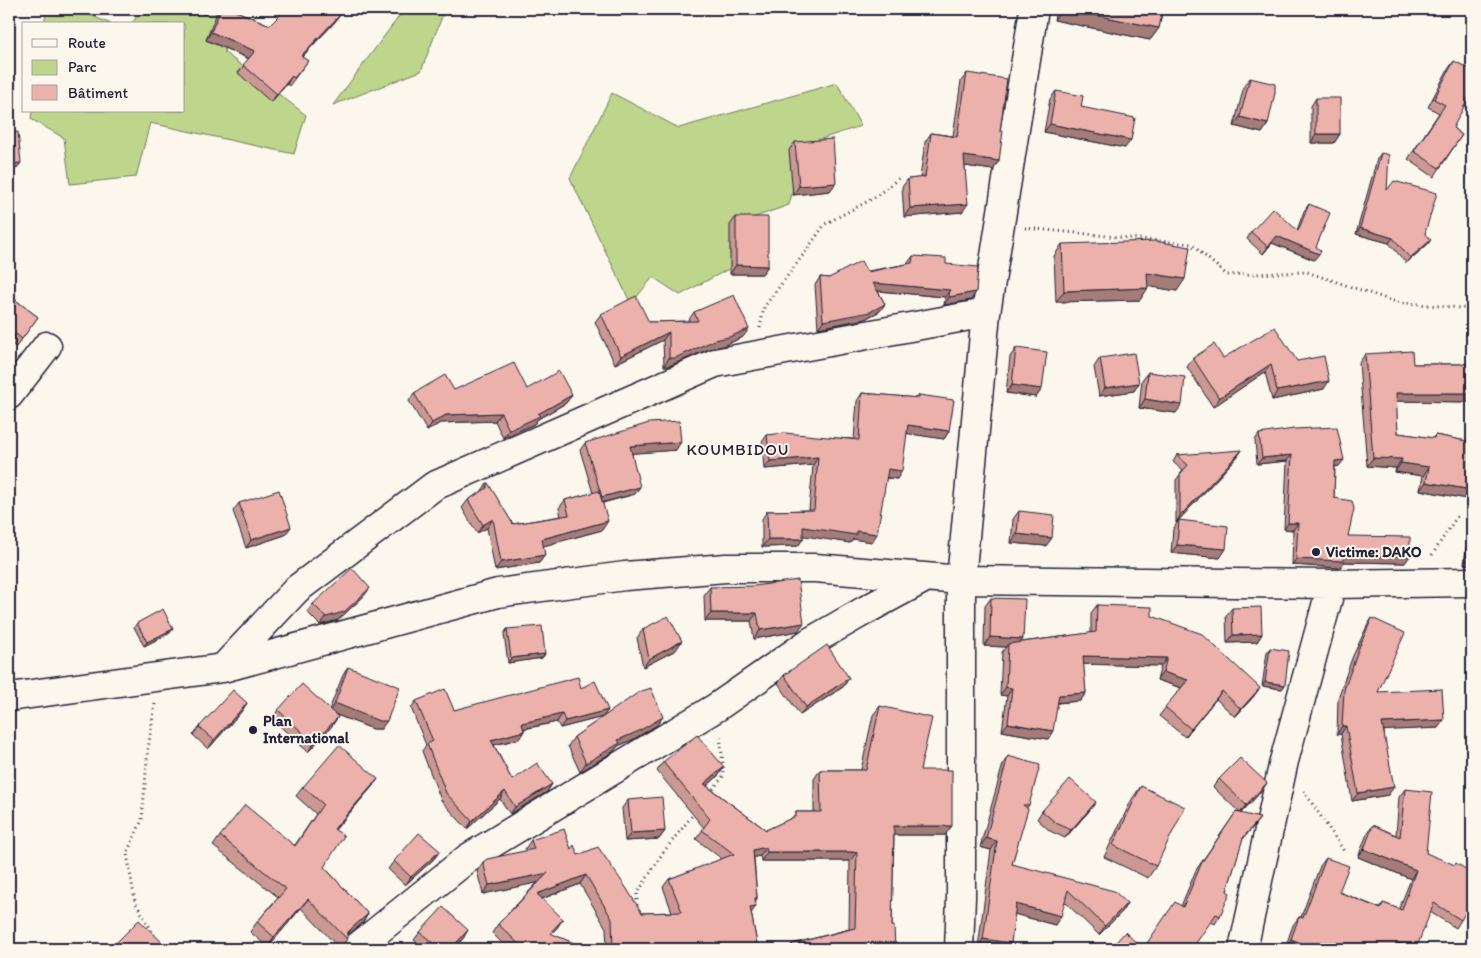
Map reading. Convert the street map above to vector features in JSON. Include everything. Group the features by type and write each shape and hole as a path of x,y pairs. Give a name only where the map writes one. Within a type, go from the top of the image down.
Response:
{"street":[{"path":"959,949 961,897 961,580 986,313 1034,9"},
{"path":"223,668 297,589 434,486 715,363 986,313"},
{"path":"9,395 47,346"},
{"path":"9,697 223,668 498,593 625,576 726,568 815,568 961,580 1332,584 1472,582"},
{"path":"355,949 468,858 717,707 810,642 925,578"},
{"path":"1243,949 1284,761 1332,584"}],"path":[{"path":"756,356 764,307 825,224 874,198 899,178"},
{"path":"1000,226 1191,244 1227,275 1307,272 1396,302 1472,309"},
{"path":"1414,583 1458,515"},
{"path":"158,941 136,902 128,853 142,820 148,749 159,677"},
{"path":"708,797 724,775 717,707"},
{"path":"1284,761 1344,850"},
{"path":"637,912 638,894 662,854 696,811"}],"green space":[{"path":"47,9 76,9 106,22 44,22"},
{"path":"143,9 211,9 230,25 224,52 306,115 294,154 150,123 136,177 70,184 64,138 31,119 32,112 185,112 185,22 133,22"},
{"path":"396,9 445,9 421,71 333,105 400,15"},
{"path":"837,83 861,126 805,144 789,205 741,222 736,265 680,295 653,277 631,304 570,178 612,93 679,128"}],"building":[{"path":"221,9 231,9 270,25 286,9 333,9 340,15 301,56 308,61 277,94 243,65 255,51 211,32"},
{"path":"1066,9 1163,9 1159,28"},
{"path":"1454,61 1472,70 1472,91 1453,128 1462,135 1439,168 1414,151 1445,105 1434,99"},
{"path":"967,73 1007,79 1000,131 1003,131 999,161 964,156 968,204 910,208 908,179 925,177 931,133 957,137"},
{"path":"1250,78 1275,84 1275,93 1268,124 1240,117"},
{"path":"1056,91 1083,96 1081,107 1135,118 1131,140 1050,124"},
{"path":"1316,98 1340,98 1340,134 1316,134"},
{"path":"18,132 21,163 9,164 9,133"},
{"path":"833,139 836,183 799,186 795,142"},
{"path":"1381,153 1389,155 1387,190 1394,181 1437,193 1425,233 1431,240 1410,258 1393,238 1360,228"},
{"path":"1309,204 1330,213 1316,247 1321,251 1319,254 1277,236 1268,247 1251,232 1273,208 1298,231"},
{"path":"736,217 768,217 768,266 736,265"},
{"path":"1155,241 1190,247 1185,279 1147,273 1148,288 1064,291 1062,244"},
{"path":"913,256 946,258 946,264 978,267 976,292 949,297 950,290 873,283 885,304 870,312 823,321 820,277 829,278 861,261 867,272 912,263"},
{"path":"9,295 38,317 22,339 16,334 9,343"},
{"path":"734,295 749,329 715,340 675,358 669,358 669,332 621,356 601,314 636,296 649,322 698,321 694,312"},
{"path":"1275,327 1297,361 1324,356 1329,381 1277,391 1271,364 1219,398 1193,358 1214,344 1223,358"},
{"path":"1016,348 1047,352 1042,389 1012,385"},
{"path":"1412,351 1413,364 1472,364 1472,393 1396,393 1398,433 1434,438 1435,435 1472,442 1472,490 1426,482 1429,467 1401,463 1402,459 1373,458 1365,354"},
{"path":"1134,353 1139,383 1105,388 1100,358"},
{"path":"514,363 527,389 559,371 572,395 538,414 540,416 509,430 501,413 446,415 432,423 414,393 445,375 454,390"},
{"path":"1148,372 1185,377 1182,405 1145,399"},
{"path":"862,393 919,398 919,395 954,400 949,431 908,425 902,471 888,469 877,534 856,531 856,535 803,527 803,539 768,539 767,511 814,510 818,457 770,461 767,435 785,433 859,440"},
{"path":"679,421 681,442 630,446 640,487 602,497 585,443 649,423"},
{"path":"1337,427 1344,460 1335,461 1334,498 1352,501 1354,509 1348,536 1410,537 1410,556 1344,556 1344,561 1296,559 1298,523 1288,523 1292,455 1262,458 1259,434 1294,429"},
{"path":"1242,450 1180,516 1180,474 1188,465 1177,455"},
{"path":"487,483 513,524 569,515 565,500 599,491 608,521 542,539 545,555 501,562 493,519 483,525 468,500 487,488"},
{"path":"279,490 291,527 251,540 239,503"},
{"path":"1019,511 1054,515 1052,538 1017,534"},
{"path":"1179,520 1228,526 1226,549 1177,545"},
{"path":"1472,537 1472,556 1470,556"},
{"path":"352,568 370,588 344,612 326,617 313,604"},
{"path":"798,580 804,623 760,630 757,613 711,613 710,587 754,586"},
{"path":"991,598 1025,599 1023,639 990,637"},
{"path":"1097,605 1152,607 1152,616 1202,634 1260,688 1241,709 1222,691 1191,729 1165,707 1188,680 1163,672 1167,658 1083,656 1086,693 1059,695 1053,731 1008,723 1012,688 1006,687 1008,644 1096,632"},
{"path":"1261,607 1262,634 1233,635 1232,608"},
{"path":"163,609 173,629 147,642 137,623"},
{"path":"668,616 682,641 649,659 643,629"},
{"path":"1372,618 1405,633 1378,692 1442,689 1444,720 1382,723 1394,787 1358,793 1346,726 1342,726 1344,690"},
{"path":"542,626 545,654 511,658 507,629"},
{"path":"827,645 849,678 806,707 784,675"},
{"path":"1270,648 1289,651 1285,685 1265,682"},
{"path":"348,667 400,687 387,721 379,721 335,703"},
{"path":"578,677 581,688 595,681 608,710 565,721 562,714 522,723 524,731 491,740 512,780 537,763 552,784 515,807 505,791 472,821 446,793 427,744 433,741 416,701 445,689 454,710"},
{"path":"302,684 338,717 314,743 278,710"},
{"path":"651,688 663,717 639,731 618,740 620,743 586,763 574,737 639,692"},
{"path":"233,690 247,703 214,740 199,727"},
{"path":"880,706 932,718 920,770 952,770 952,826 894,826 892,926 894,926 895,949 793,949 792,944 855,928 857,852 767,852 766,847 753,850 757,898 755,898 756,906 750,907 758,949 723,949 722,947 613,949 612,919 586,875 537,894 563,919 550,933 588,949 524,949 498,924 548,873 489,885 483,862 487,859 534,849 531,840 564,829 571,849 574,845 578,855 598,847 642,913 682,912 669,879 734,854 702,830 710,819 663,762 697,735 724,767 704,784 766,830 796,816 796,812 821,812 820,770 866,770"},
{"path":"339,745 378,779 334,829 344,836 324,867 368,914 347,933 347,939 308,899 274,937 257,922 286,889 220,836 245,805 295,846 323,804 303,787"},
{"path":"1008,756 1040,765 1029,805 1023,805 1028,809 1012,864 1114,891 1127,903 1105,926 1068,890 1061,916 1016,904 1011,943 983,939 997,841 986,838"},
{"path":"1240,758 1267,783 1246,805 1219,779"},
{"path":"1070,779 1096,802 1071,830 1056,823 1042,811"},
{"path":"1141,786 1185,807 1156,866 1113,845"},
{"path":"1405,789 1432,792 1426,853 1455,865 1456,863 1472,873 1472,902 1461,920 1434,903 1416,949 1399,943 1398,949 1317,949 1291,939 1299,917 1303,918 1326,858 1349,866 1339,892 1381,909 1383,903 1402,910 1416,870 1364,849 1373,825 1400,837"},
{"path":"662,797 665,831 631,833 628,800"},
{"path":"1236,812 1260,818 1243,838 1227,891 1230,893 1220,916 1216,914 1192,949 1143,949 1175,902 1183,907 1202,862"},
{"path":"419,833 440,851 411,877 394,861"},
{"path":"443,907 468,930 451,949 440,949 420,932"},
{"path":"139,920 165,945 161,949 110,949"},
{"path":"1125,932 1143,949 1110,949"}],"place":[{"name":"Victime: DAKO","path":"1316,552"},
{"name":"Plan International","path":"253,730"}],"district":[{"name":"KOUMBIDOU","path":"738,449"}]}
